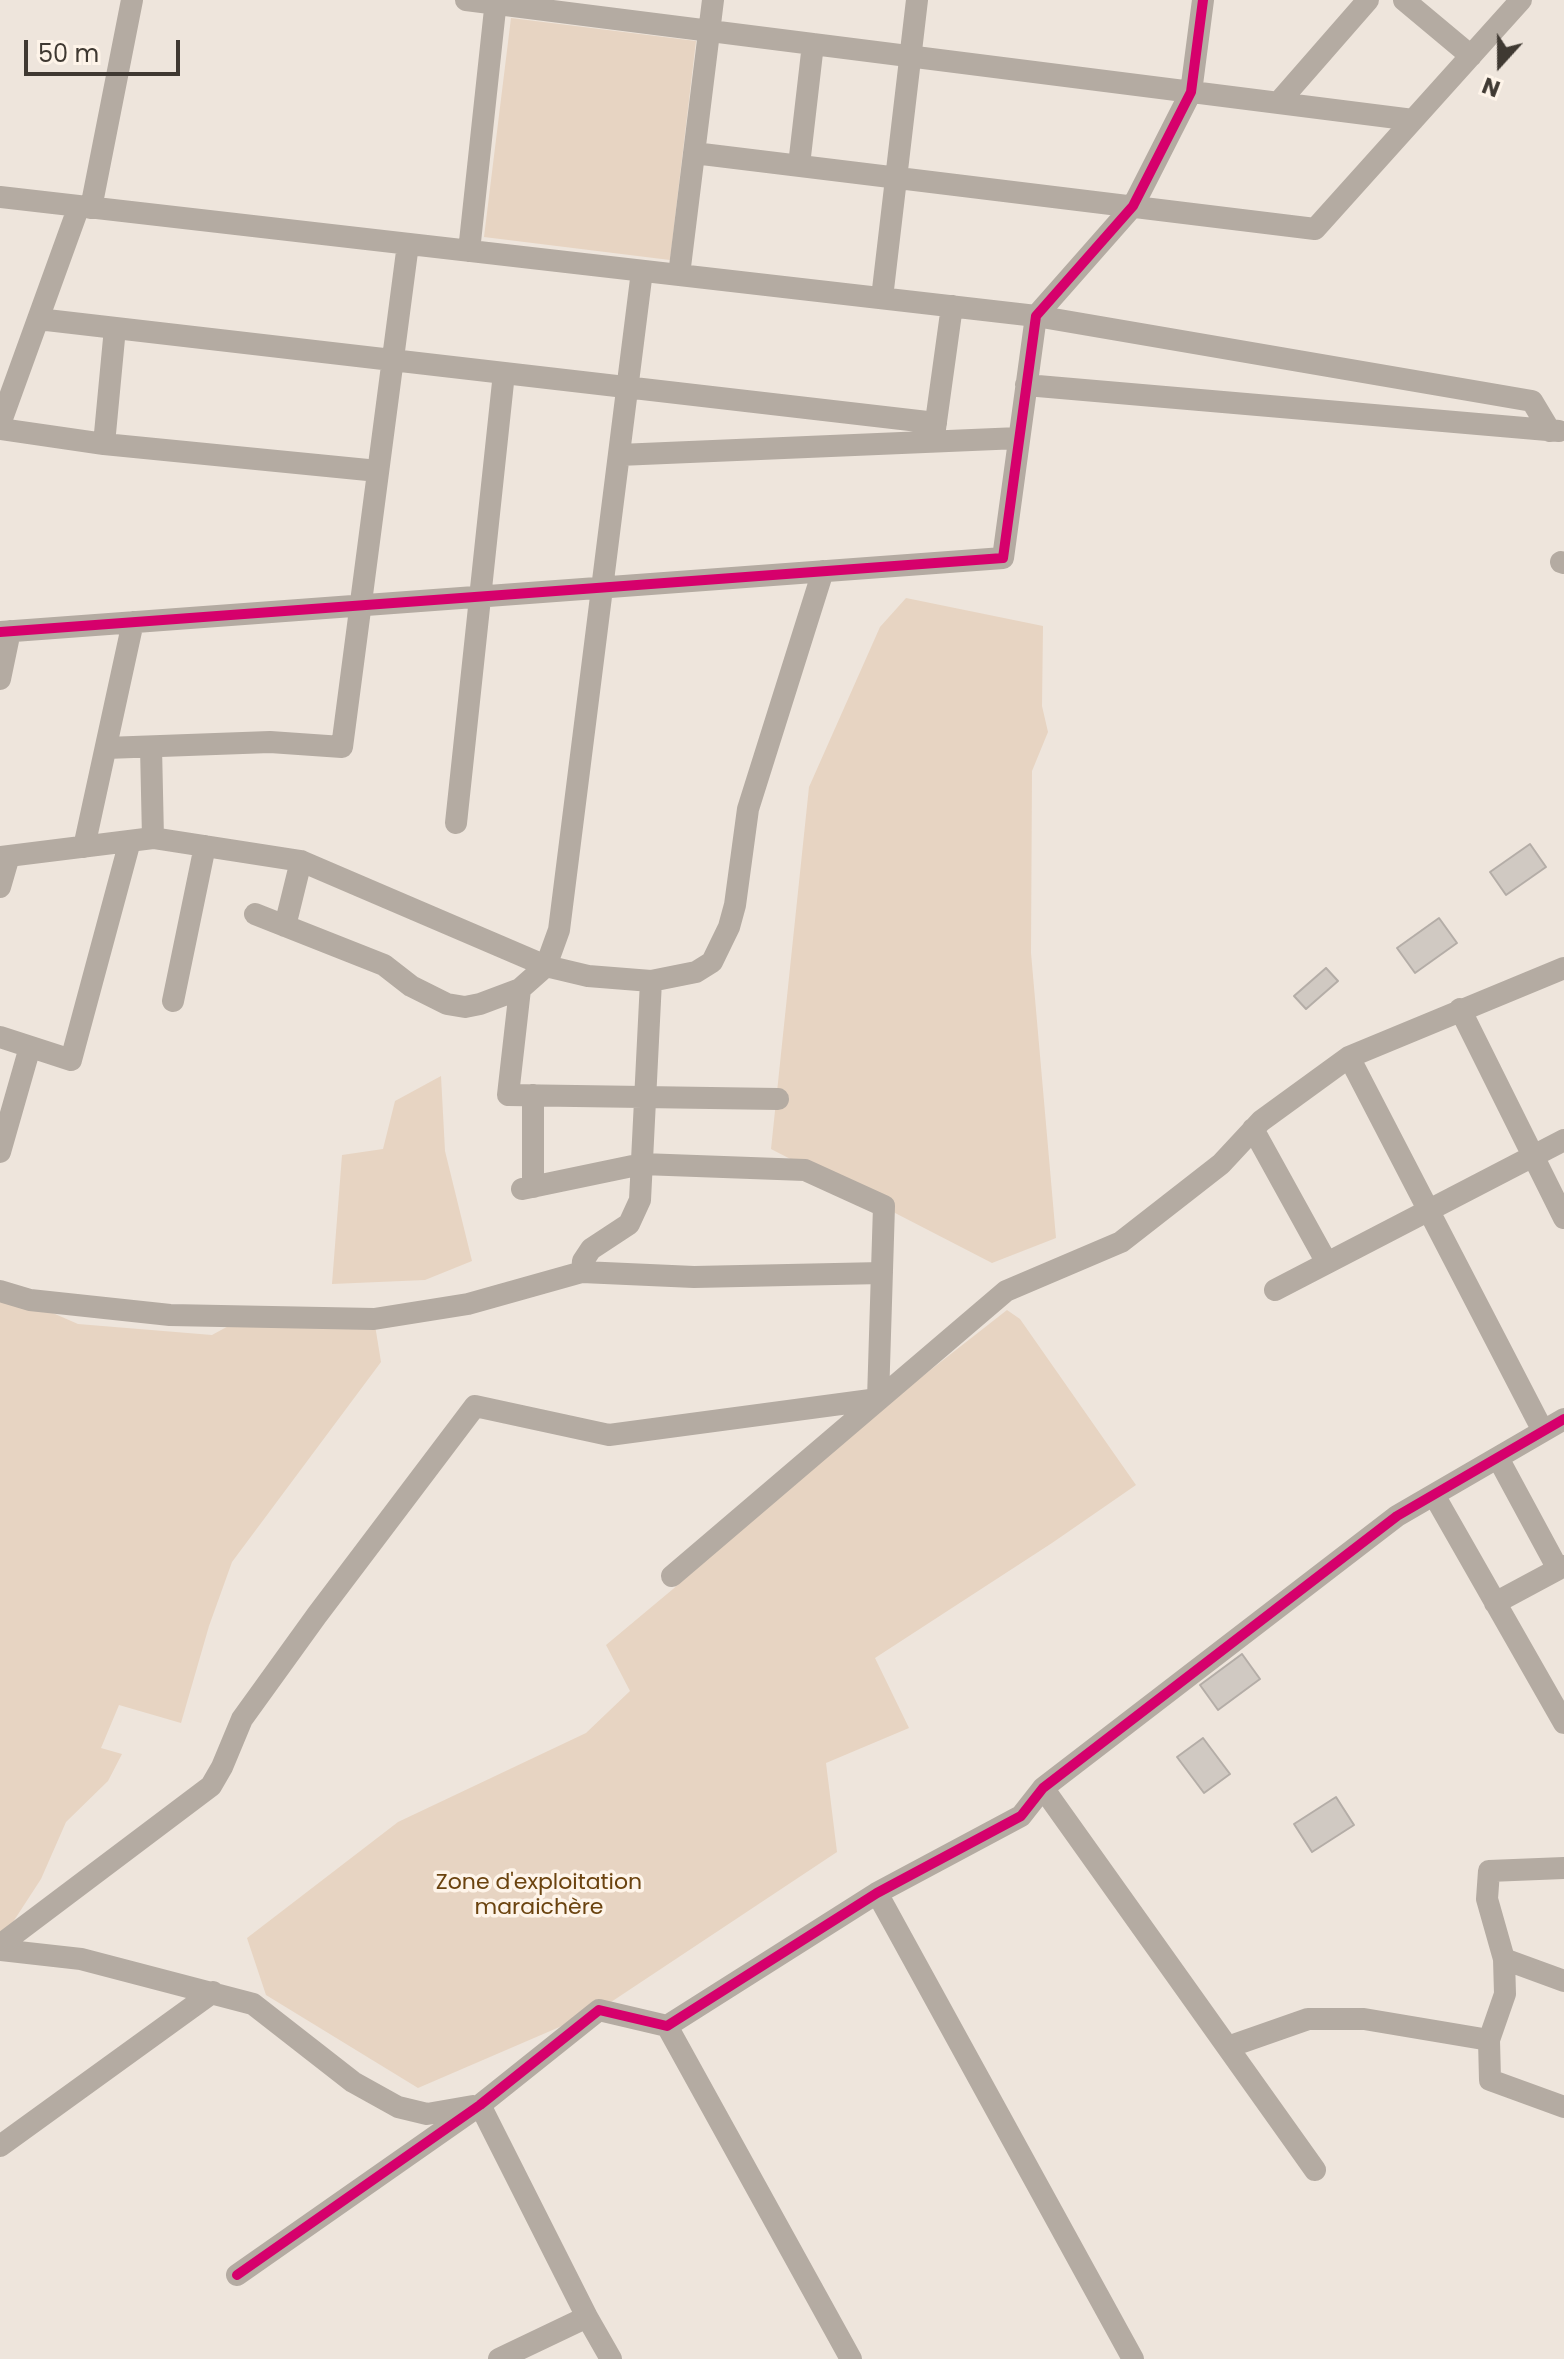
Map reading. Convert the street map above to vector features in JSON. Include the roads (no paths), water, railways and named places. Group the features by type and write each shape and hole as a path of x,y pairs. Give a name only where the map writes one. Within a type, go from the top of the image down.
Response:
{"street":[{"path":"132,0 85,207 38,319 0,427 104,444 378,471"},
{"path":"466,0 1413,120"},
{"path":"679,275 713,0"},
{"path":"882,298 917,0"},
{"path":"0,679 5,632 1003,558 1036,316 1133,206 1191,92 1203,0"},
{"path":"1278,103 1368,0"},
{"path":"1404,0 1471,56"},
{"path":"694,153 1315,229 1521,0"},
{"path":"469,251 496,2"},
{"path":"799,165 813,44"},
{"path":"0,197 1036,316 1532,401 1557,431"},
{"path":"106,748 270,742 342,747 408,244"},
{"path":"255,914 384,965 411,986 447,1004 465,1007 480,1004 520,989 546,966 559,930 642,271"},
{"path":"935,432 952,306"},
{"path":"38,319 627,387 935,432 1019,438"},
{"path":"104,444 115,328"},
{"path":"456,823 504,373"},
{"path":"1026,385 1557,431"},
{"path":"619,455 935,432"},
{"path":"0,887 4,857 153,838 301,861 546,966 588,976 651,981 696,972 712,962 729,927 735,905 748,809 823,571"},
{"path":"84,847 133,622"},
{"path":"151,747 153,838"},
{"path":"0,1037 71,1060 130,841"},
{"path":"173,1001 205,846"},
{"path":"285,926 301,861"},
{"path":"672,1576 1006,1291 1121,1242 1221,1164 1261,1121 1349,1057 1564,968"},
{"path":"582,1272 583,1261 591,1249 629,1224 640,1200 651,981"},
{"path":"520,989 508,1095 778,1099"},
{"path":"1460,1009 1564,1218"},
{"path":"0,1152 30,1047"},
{"path":"1349,1057 1543,1431"},
{"path":"533,1095 528,1188 642,1164 805,1170 884,1206 878,1399"},
{"path":"1253,1129 1327,1263"},
{"path":"1275,1290 1564,1140"},
{"path":"0,1291 30,1300 170,1315 374,1319 468,1304 582,1272 694,1277 882,1273"},
{"path":"0,1948 211,1786 242,1719 475,1406 609,1435 878,1399"},
{"path":"237,2275 480,2105 599,2010 667,2026 877,1893 1021,1816 1043,1788 1397,1516 1564,1419"},
{"path":"1495,1603 1561,1568 1498,1458"},
{"path":"1434,1495 1564,1723"},
{"path":"1043,1788 1315,2170"},
{"path":"1564,1868 1489,1871 1487,1899 1504,1959 1505,1994 1489,2040 1490,2080 1564,2107"},
{"path":"877,1893 1133,2359"},
{"path":"0,1948 81,1959 253,2004 353,2082 398,2107 427,2114 480,2105"},
{"path":"1504,1959 1564,1981"},
{"path":"0,2146 213,1992"},
{"path":"1228,2047 1308,2019 1364,2019 1489,2040"},
{"path":"667,2026 851,2359"},
{"path":"480,2105 611,2359"},
{"path":"499,2359 587,2317"}],"park label":[{"name":"Zone d'exploitation maraichère","path":"539,1896"}]}
